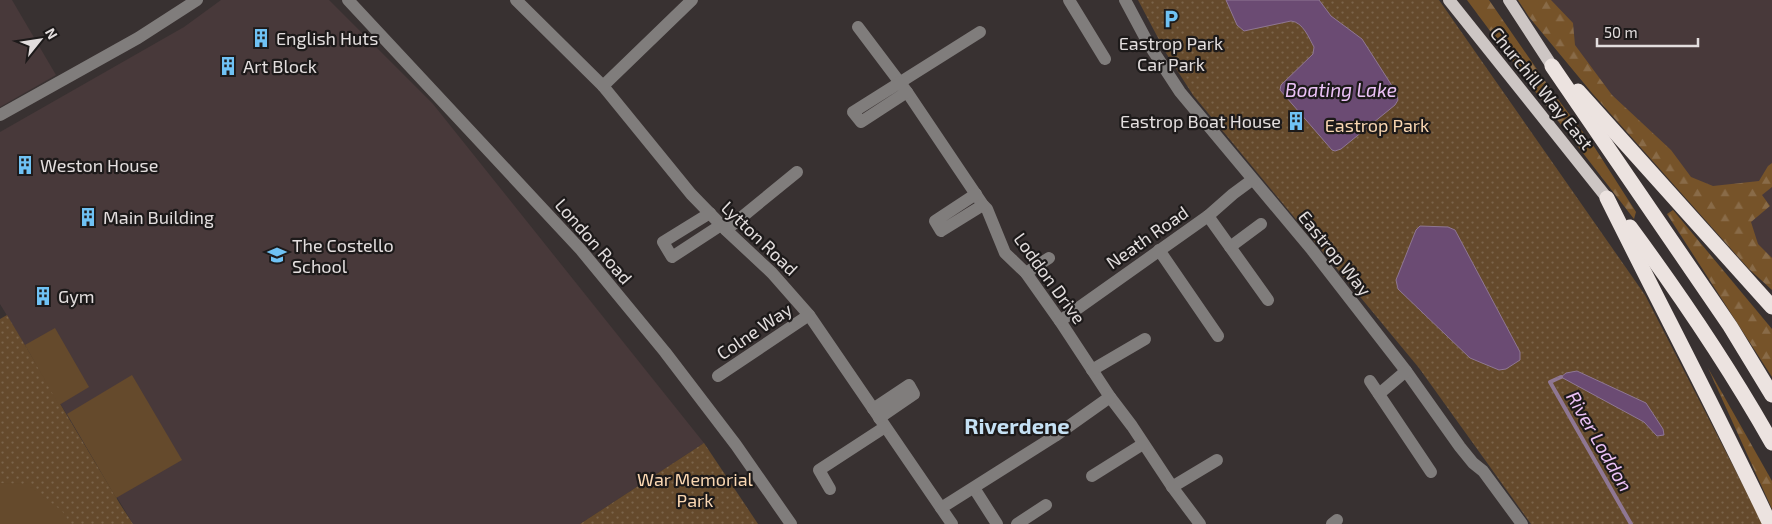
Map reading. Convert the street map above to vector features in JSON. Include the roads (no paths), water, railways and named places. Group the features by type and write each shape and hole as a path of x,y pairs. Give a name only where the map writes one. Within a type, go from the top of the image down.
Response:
{"highway":[{"path":"1552,66 1570,82 1772,306"},
{"path":"1552,66 1725,318 1772,395"},
{"path":"1607,198 1699,323 1772,443"},
{"path":"1607,198 1712,404 1770,524"}],"main road":[{"name":"Churchill Way East","path":"1449,0 1607,198"},
{"name":"Churchill Way East","path":"1509,0 1552,66"}],"street":[{"path":"0,115 138,38 197,0"},
{"name":"London Road","path":"348,0 581,250 665,352 730,437 791,524"},
{"name":"Lytton Road","path":"516,0 603,86 691,194 772,273 809,315 831,350 952,524"},
{"path":"603,86 692,0"},
{"path":"1069,0 1105,59"},
{"name":"Eastrop Way","path":"1125,0 1148,43 1194,110 1312,250 1406,371 1473,463 1483,471 1522,524"},
{"name":"Loddon Drive","path":"858,27 903,87 987,209 1005,253 1026,273 1060,320 1110,397 1200,524"},
{"path":"903,87 980,32"},
{"path":"710,214 663,242 672,257 723,227 797,172"},
{"name":"Neath Road","path":"1060,320 1208,216 1252,180"},
{"path":"1208,216 1268,300"},
{"path":"1230,247 1262,224"},
{"path":"1159,250 1218,336"},
{"path":"1026,273 1049,258"},
{"name":"Colne Way","path":"718,376 809,315"},
{"path":"1092,370 1145,339"},
{"path":"1379,394 1406,371"},
{"path":"1370,380 1431,472"},
{"path":"941,508 1055,436 1110,397"},
{"path":"830,489 819,470 879,418"},
{"path":"1092,476 1144,444"},
{"path":"1172,487 1217,460"},
{"path":"974,488 996,524"},
{"path":"1017,524 1046,505"}],"water":[{"name":"Boating Lake","path":"1226,0 1319,0 1331,16 1362,39 1396,92 1398,100 1395,105 1341,149 1332,150 1280,90 1281,85 1313,54 1314,47 1305,31 1299,24 1291,21 1244,31 1237,25"},
{"path":"1420,226 1448,227 1455,230 1520,352 1520,360 1506,369 1499,370 1470,358 1398,289 1396,280 1416,230"},
{"path":"1577,371 1646,403 1663,429 1664,435 1657,436 1644,422 1561,377 1566,373"}],"waterway":[{"name":"River Loddon","path":"1561,377 1550,382 1631,524"}],"place":[{"name":"Eastrop Park Car Park","path":"1171,19"},
{"name":"English Huts","path":"261,38"},
{"name":"Art Block","path":"228,66"},
{"name":"Eastrop Boat House","path":"1296,121"},
{"name":"Weston House","path":"25,165"},
{"name":"Main Building","path":"88,217"},
{"name":"The Costello School","path":"277,255"},
{"name":"Gym","path":"43,296"}],"district":[{"name":"Riverdene","path":"1017,425"}],"park label":[{"name":"Eastrop Park","path":"1377,125"},
{"name":"War Memorial Park","path":"695,489"}]}
